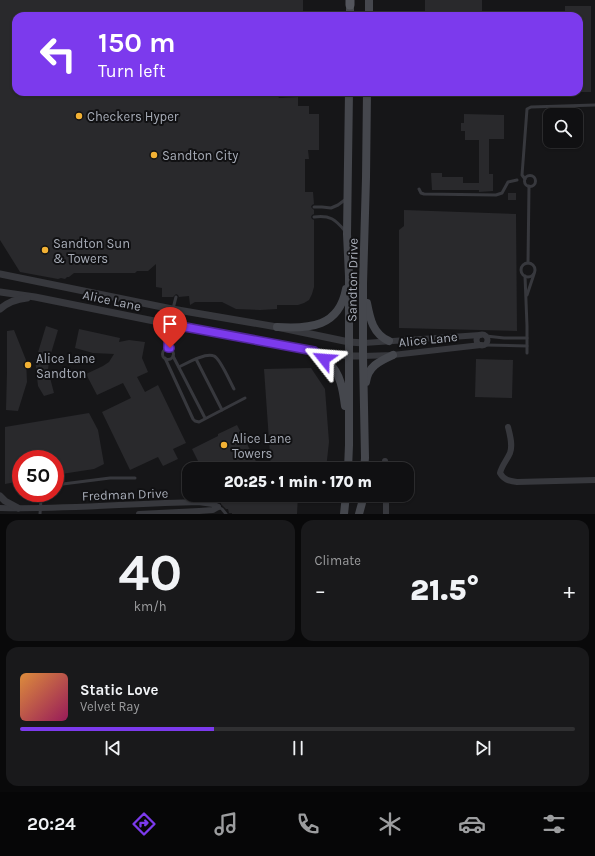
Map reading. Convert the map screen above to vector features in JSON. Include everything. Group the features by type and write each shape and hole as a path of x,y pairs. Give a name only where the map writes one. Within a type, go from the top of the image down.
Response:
{"main road":[{"path":"368,12 369,0"},
{"name":"Sandton Drive","path":"348,462 349,276 347,234 349,96"},
{"name":"Sandton Drive","path":"364,462 363,284 367,96"},
{"path":"277,327 294,328 315,325 324,322 333,316 338,311 342,303 346,293 349,276"},
{"path":"363,284 373,327 380,336 389,341"},
{"path":"314,351 330,364 336,371 340,380 343,392 349,445"},
{"path":"364,399 369,371 376,363 393,355"},
{"path":"344,514 345,502"},
{"path":"359,514 361,502"}],"street":[{"name":"Alice Lane","path":"0,274 172,309 277,327 349,342 364,343 483,336"},
{"name":"Alice Lane","path":"0,292 35,297 169,324 314,351 349,356 393,355 483,345"},
{"path":"0,309 11,302 35,297"},
{"path":"483,336 488,341 483,345 478,343 477,340 478,337 483,336"},
{"path":"508,427 511,451 501,467 500,473 502,477 509,481 517,482 595,480"},
{"path":"0,496 5,501 18,508"},
{"name":"Fredman Drive","path":"0,508 18,508 40,511 105,506 207,502 218,507"},
{"path":"386,502 386,514"},
{"path":"174,503 174,512"},
{"path":"152,504 154,514"},
{"name":"Fredman Drive","path":"140,514 212,510 218,507"}],"lane":[{"path":"528,263 529,186 526,184 522,175 527,109 531,107 595,106"},
{"path":"525,179 530,175 535,178 535,183 533,186 529,186"},
{"path":"419,189 421,193 424,194 496,195 502,193 508,182 517,180"},
{"path":"314,207 332,208 348,198"},
{"path":"314,217 330,217 338,223 347,234"},
{"path":"526,298 535,270 534,266 528,263"},
{"path":"527,353 525,276 522,273 522,268 524,264 528,263"},
{"path":"525,276 531,276 534,274"},
{"path":"176,297 169,324 168,348 172,351 173,356 205,418"},
{"path":"483,336 527,338"},
{"path":"483,345 527,346"},
{"path":"168,348 164,350 163,356 195,421 199,422 245,398"},
{"path":"179,367 207,355 214,355 218,359 234,389"},
{"path":"165,358 170,358 173,356"},
{"path":"194,360 222,410"},
{"path":"64,484 110,478 135,478"},
{"path":"218,507 226,514"}],"building":[{"name":"Sandton City","path":"0,0 303,0 303,12 12,12 12,96 298,97 298,106 309,106 309,114 319,114 319,150 308,150 309,159 305,159 305,192 313,192 314,204 311,207 314,210 314,214 311,217 314,220 314,287 309,300 298,305 277,305 277,309 260,310 236,309 222,302 195,302 190,305 189,296 179,297 176,294 173,297 162,297 162,288 156,287 156,264 148,271 137,271 135,273 74,273 65,279 20,272 0,240"},
{"path":"425,0 482,0 482,12 425,12"},
{"path":"565,6 591,6 591,92 583,92 583,12 565,12"},
{"path":"464,114 504,115 504,139 489,139 489,174 493,174 493,191 479,192 479,190 432,190 431,173 442,173 442,177 463,177 463,183 479,183 479,140 465,140 465,131 461,131 461,123 464,123"},
{"path":"508,193 516,193 516,200 508,200"},
{"path":"404,210 516,214 517,331 399,328 399,230 404,226"},
{"path":"46,326 58,330 49,360 48,370 54,393 44,396 38,386 35,359"},
{"path":"79,329 120,338 119,342 129,340 145,342 142,358 148,372 137,377 145,392 158,385 186,443 173,449 178,459 163,466 158,457 130,470 102,412 131,398 123,383 97,395 86,374 109,362 114,354 93,353 75,348"},
{"path":"14,330 26,360 27,382 18,411 6,410 7,331"},
{"path":"476,359 513,360 512,398 475,397"},
{"path":"311,368 325,389 329,442 327,462 271,462 264,369"},
{"path":"89,413 98,430 104,464 94,469 64,474 64,450 12,450 12,483 5,484 5,427"},
{"name":"Alice Lane Towers","path":"237,425 256,462 198,462 192,449 218,436 218,434"},
{"path":"221,502 298,502 297,514 232,514 229,513 228,509 221,504"}],"place":[{"name":"Checkers Hyper","path":"79,116"},
{"name":"Sandton City","path":"154,155"},
{"name":"Sandton Sun & Towers","path":"45,250"},
{"name":"Alice Lane Sandton","path":"28,365"},
{"name":"Alice Lane Towers","path":"224,445"}],"route":[{"path":"170,348 168,348 169,324 314,351 324,359"}]}
